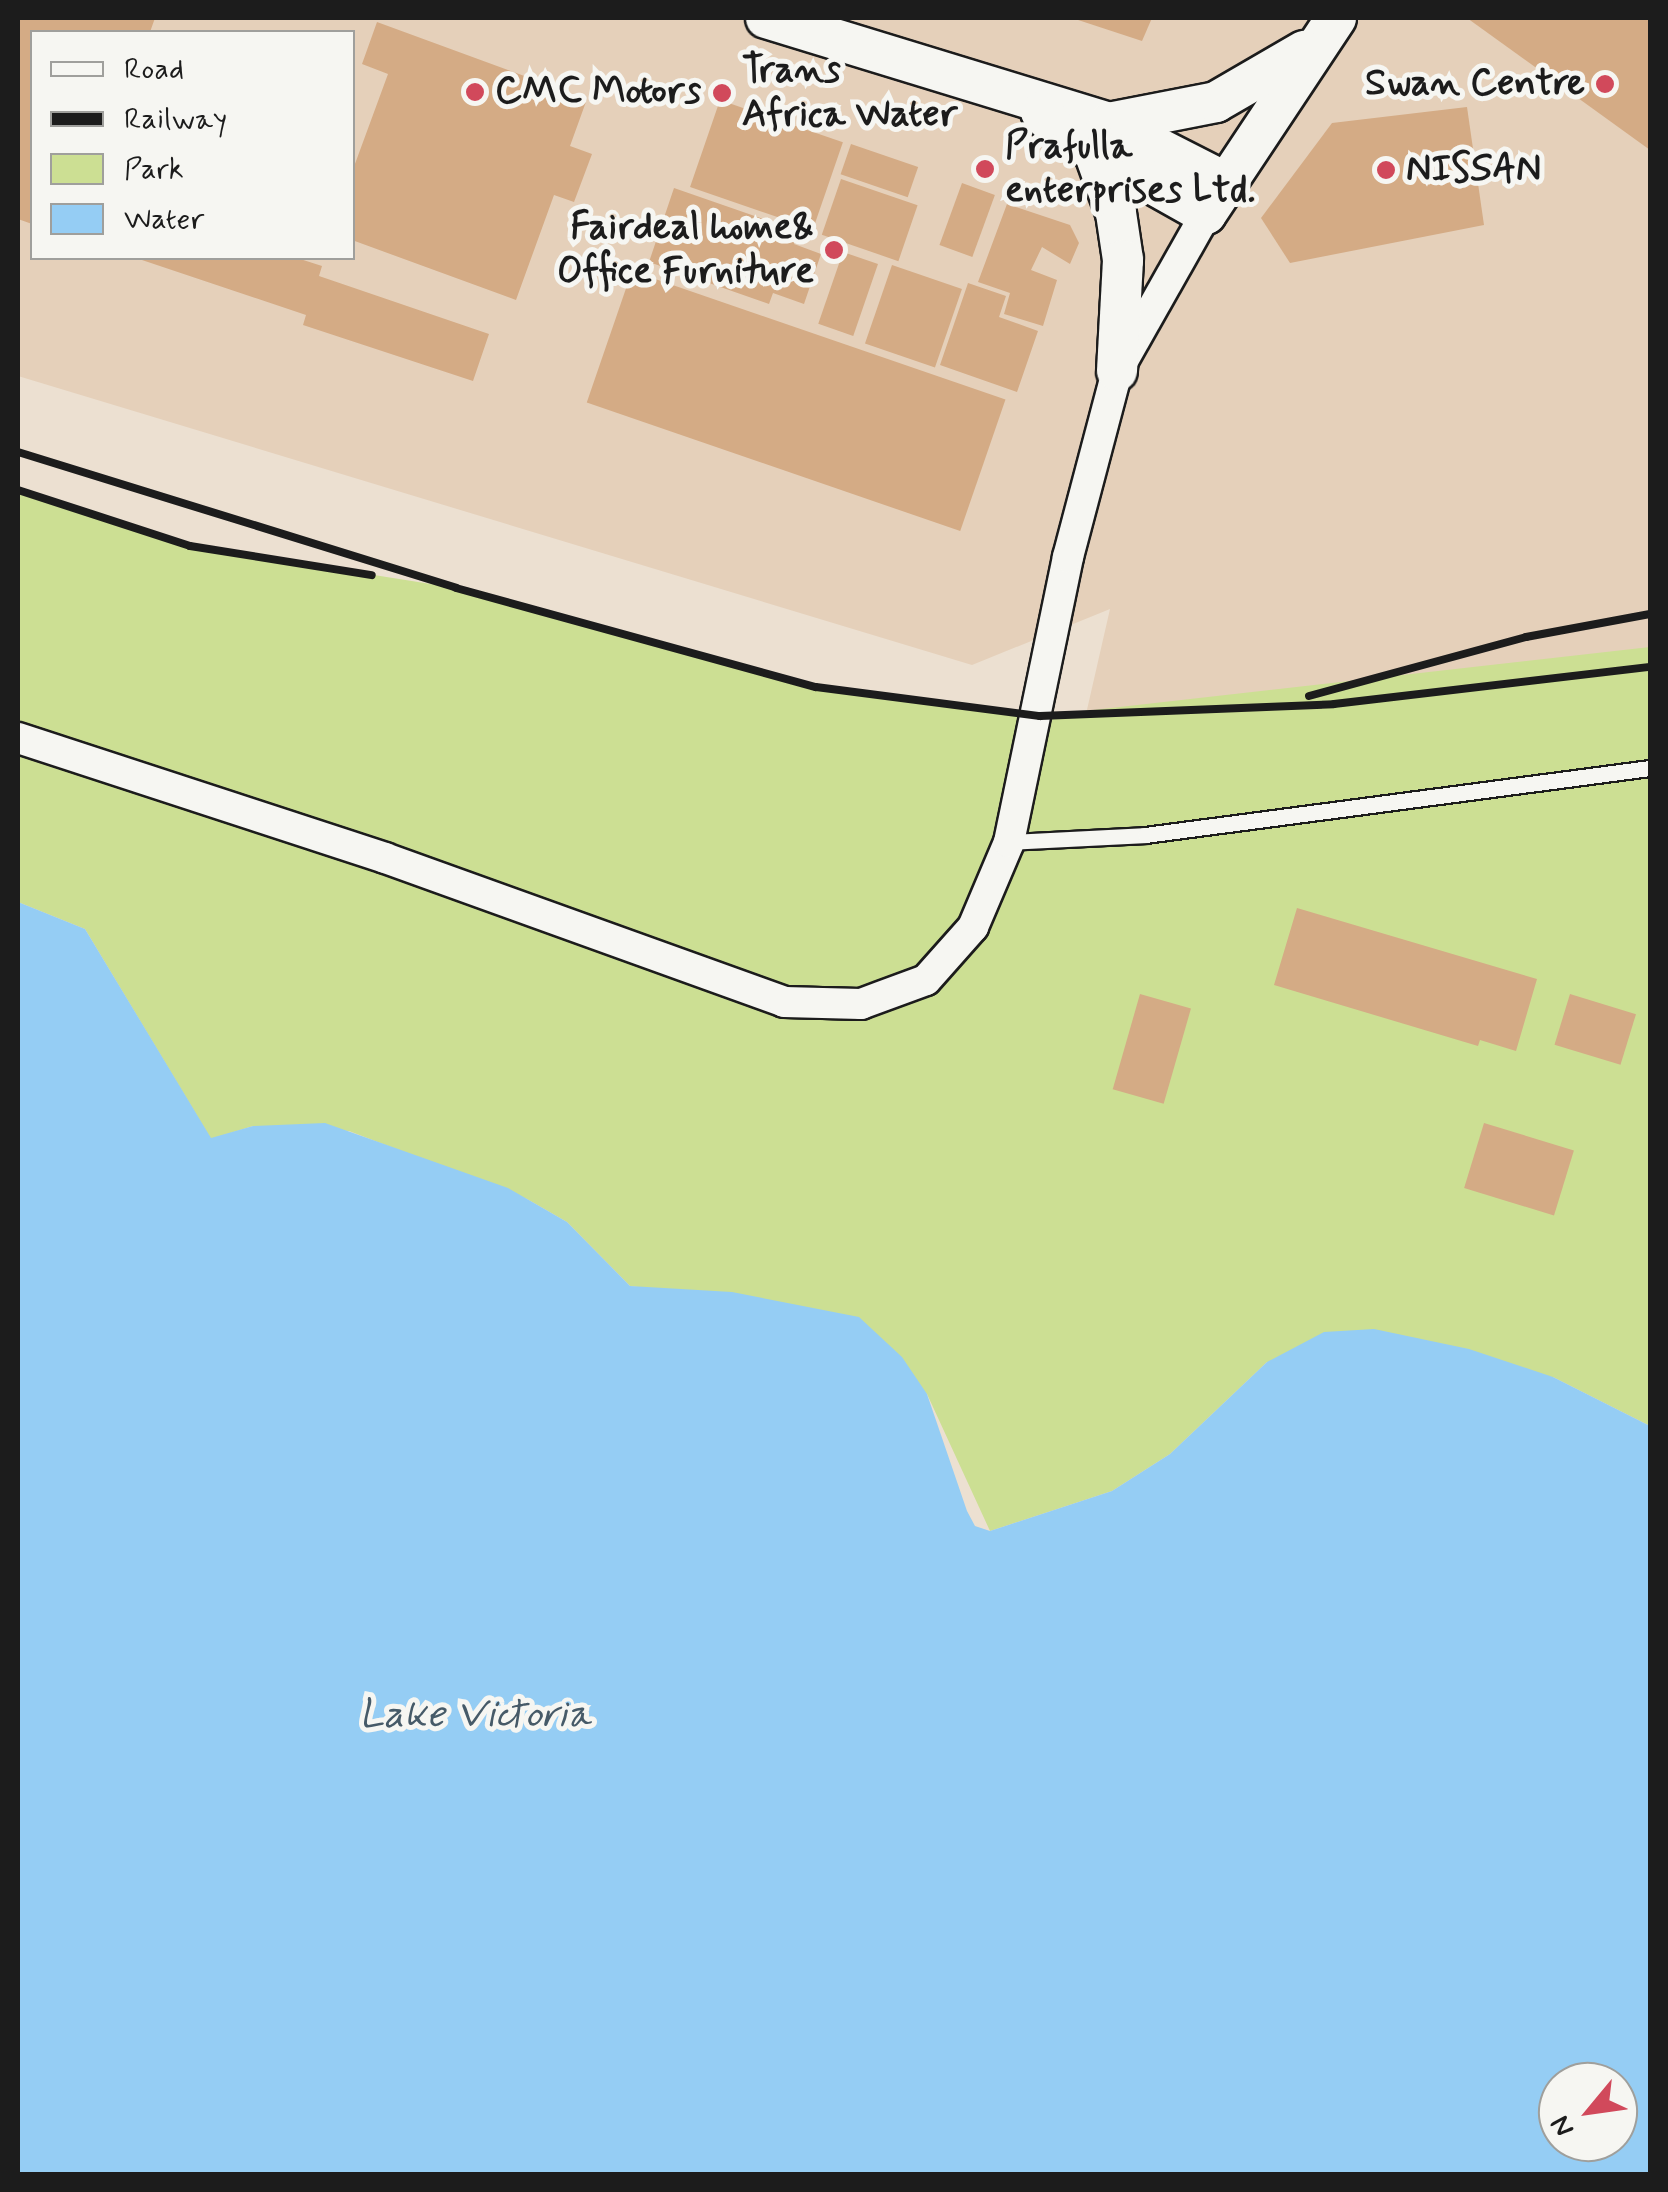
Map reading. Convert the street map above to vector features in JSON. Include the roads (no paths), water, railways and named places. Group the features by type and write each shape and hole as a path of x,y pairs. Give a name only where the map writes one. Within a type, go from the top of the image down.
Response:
{"main road":[{"path":"766,18 1033,104 1215,198 1329,28"},
{"path":"1101,136 1216,102 1329,28"},
{"path":"1101,136 1123,260 1117,371"}],"street":[{"path":"18,738 384,858 784,1002 861,1004 926,980 972,927 1010,842 1068,557 1117,371 1215,198"}],"lane":[{"path":"1010,842 1145,835 1650,768"}],"water":[{"name":"Lake Victoria","path":"18,902 85,929 211,1138 253,1126 325,1123 508,1188 567,1222 630,1286 732,1292 859,1317 902,1357 927,1394 967,1511 975,1526 990,1531 1112,1491 1170,1454 1267,1362 1324,1332 1374,1329 1469,1349 1553,1377 1650,1426 1650,2174 18,2174"}],"railway":[{"path":"18,452 456,588 816,687 1040,716 1334,704 1650,667"},
{"path":"18,490 190,546 372,575"},
{"path":"1309,696 1526,637 1650,614"}],"place":[{"name":"Swan Centre","path":"1605,84"},
{"name":"CMC Motors","path":"475,92"},
{"name":"Trans Africa Water","path":"722,93"},
{"name":"Prafulla enterprises Ltd.","path":"985,169"},
{"name":"NISSAN","path":"1386,170"},
{"name":"Fairdeal home& Office Furniture","path":"834,250"}]}
